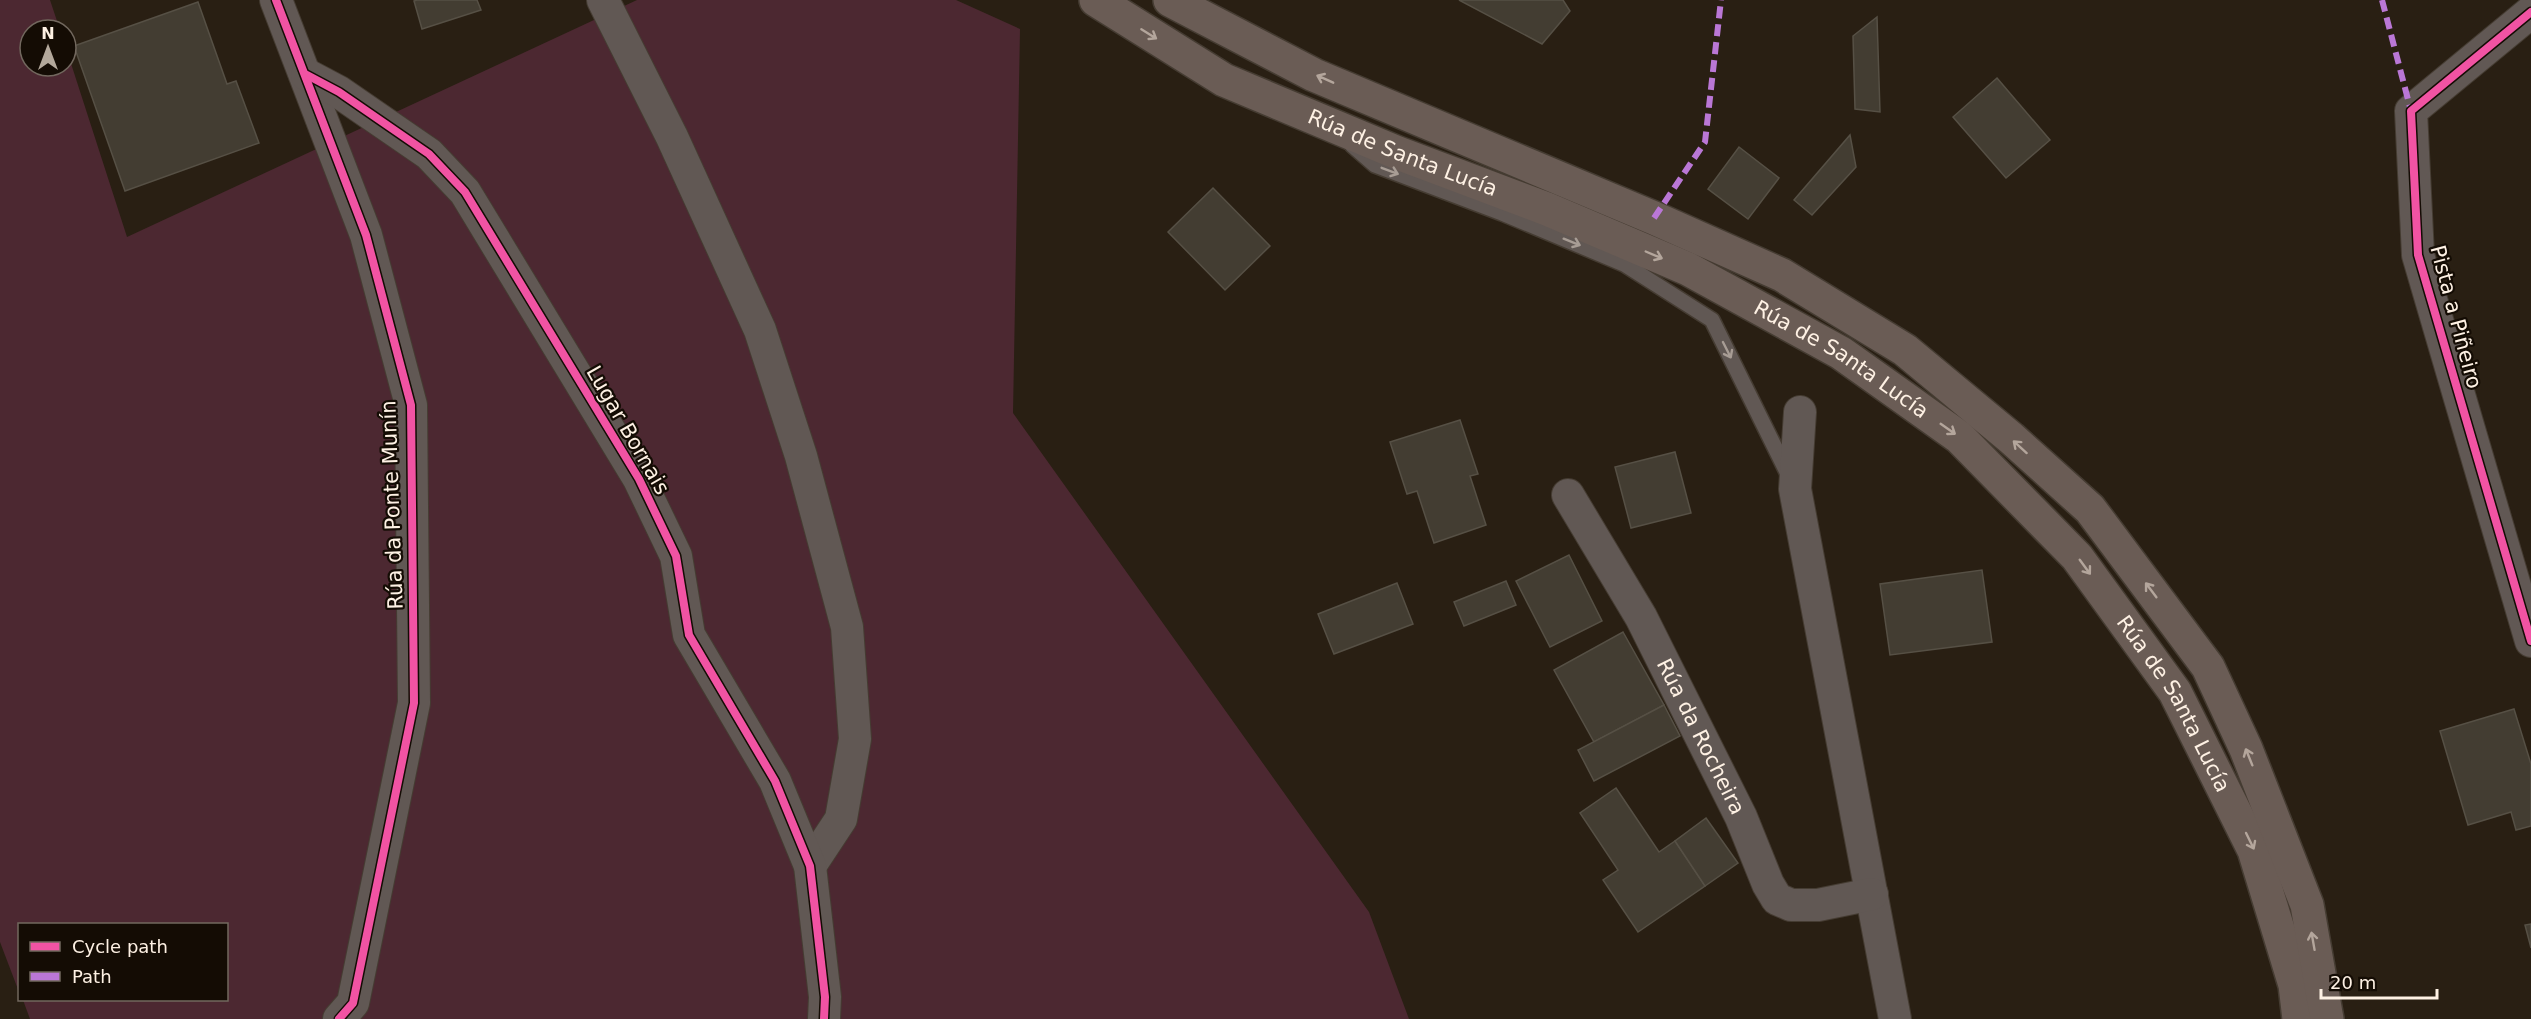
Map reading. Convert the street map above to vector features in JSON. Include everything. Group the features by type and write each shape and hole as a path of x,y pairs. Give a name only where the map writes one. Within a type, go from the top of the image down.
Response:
{"highway":[{"name":"Rúa de Santa Lucía","path":"1096,0 1224,80 1398,153 1547,209 1688,269 1841,353 1959,437 2077,557 2175,692 2254,850 2295,985 2299,1019"},
{"name":"Rúa de Santa Lucía","path":"1170,0 1314,75 1654,218 1782,275 1905,350 2011,438 2090,509 2208,667 2246,749 2307,905 2327,1019"}],"street":[{"name":"Rúa da Ponte Munín","path":"276,0 307,75 366,235 411,405 414,703 353,1003 339,1019"},
{"path":"603,0 672,137 760,330 801,456 847,627 855,739 841,819 810,866"},
{"name":"Pista a Piñeiro","path":"2531,12 2411,111 2418,255 2531,641"},
{"name":"Lugar Bornais","path":"307,75 339,92 429,154 465,192 639,479 676,556 689,635 775,782 810,866 825,997 824,1019"},
{"path":"1800,412 1795,489 1895,1019"},
{"name":"Rúa da Rocheira","path":"1569,495 1641,617 1741,817 1768,884 1777,899 1791,905 1818,905 1872,894"}],"lane":[{"path":"1328,123 1375,165 1502,213 1624,264 1712,320 1795,489"}],"shaded area":[{"path":"0,0 50,0 56,18 18,18 18,78 76,78 127,237 637,0 956,0 1020,29 1013,413 1369,912 1409,1019 30,1019 23,1001 228,1001 228,923 18,923 18,989 0,942"}],"building":[{"path":"477,0 481,10 422,29 414,1"},
{"path":"1459,0 1563,0 1570,11 1542,44"},
{"path":"198,2 227,84 236,81 259,143 125,191 78,57 78,45"},
{"path":"1877,17 1880,112 1855,109 1853,36"},
{"path":"1997,78 2050,140 2006,178 1953,117"},
{"path":"1850,135 1856,167 1812,215 1794,200"},
{"path":"1739,147 1779,178 1748,219 1708,189"},
{"path":"1213,188 1270,246 1225,290 1168,232"},
{"path":"1460,420 1478,474 1470,476 1486,525 1434,543 1417,491 1407,494 1390,442"},
{"path":"1675,452 1691,513 1631,528 1615,467"},
{"path":"1569,555 1602,621 1550,647 1516,581"},
{"path":"1982,570 1992,642 1890,655 1880,584"},
{"path":"1506,581 1516,605 1464,626 1454,602"},
{"path":"1397,583 1413,624 1334,654 1318,614"},
{"path":"1623,632 1664,705 1594,742 1554,670"},
{"path":"1664,705 1680,736 1594,781 1578,750"},
{"path":"2514,709 2531,764 2531,826 2516,830 2511,812 2468,825 2440,731"},
{"path":"1616,788 1659,852 1675,841 1705,886 1638,932 1603,880 1618,870 1580,813"},
{"path":"1706,818 1738,863 1705,886 1675,841"},
{"path":"2531,924 2531,948 2525,925"}],"marked path":[{"path":"1654,218 1705,142 1721,0"},
{"path":"2382,0 2411,111"}],"cycle path":[{"path":"276,0 366,235 411,405 414,703 353,1003 339,1019"},
{"path":"2531,12 2411,111 2418,255 2531,641"},
{"path":"307,75 339,92 429,154 465,192 639,479 676,556 689,635 775,781 810,866 825,997 824,1019"}]}
